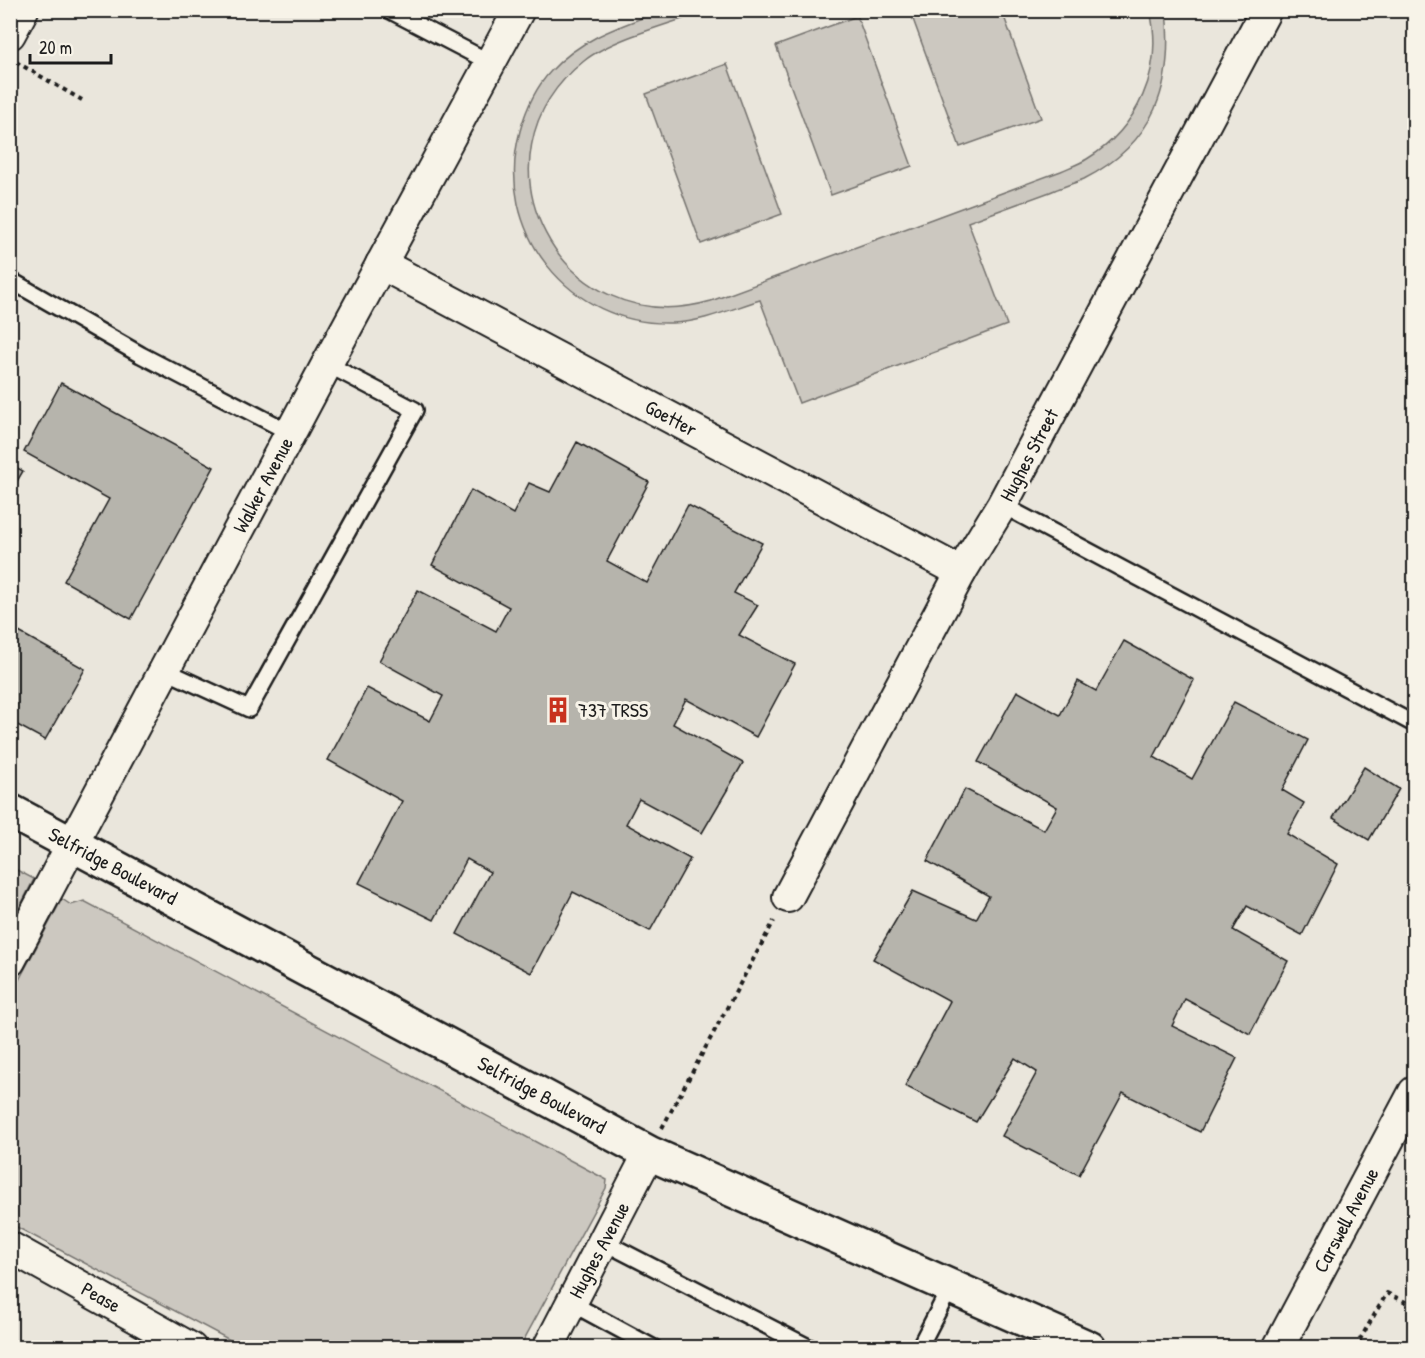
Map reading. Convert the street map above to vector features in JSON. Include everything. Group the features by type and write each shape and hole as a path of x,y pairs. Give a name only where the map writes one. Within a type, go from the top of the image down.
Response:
{"street":[{"path":"10,34 23,10"},
{"name":"Walker Avenue","path":"10,961 327,364 519,10"},
{"name":"Hughes Street","path":"788,897 961,572 1002,505 1266,10"},
{"name":"Goetter","path":"381,264 961,572"},
{"name":"Selfridge Boulevard","path":"10,811 649,1153 1089,1347"},
{"name":"Carswell Avenue","path":"1278,1347 1414,1092"},
{"name":"Hughes Avenue","path":"548,1346 649,1153"},
{"name":"Pease","path":"10,1247 191,1347"}],"lane":[{"path":"389,10 491,63"},
{"path":"10,280 151,360 291,433"},
{"path":"164,670 249,710 415,410 327,364"},
{"path":"1002,505 1414,724"},
{"path":"604,1242 810,1347"},
{"path":"919,1347 951,1286"},
{"path":"571,1303 654,1347"}],"path":[{"path":"10,59 82,100"},
{"path":"649,1153 788,897"},
{"path":"1355,1347 1387,1293 1414,1306"}],"shaded area":[{"path":"661,11 706,11 626,39 584,61 549,100 532,145 531,190 546,233 573,269 610,295 657,307 711,301 1061,171 1087,159 1120,131 1133,114 1143,95 1150,75 1153,54 1150,11 1166,11 1167,63 1155,109 1143,130 1128,148 1108,164 1080,181 968,222 1007,325 799,403 760,300 706,318 684,322 635,320 601,309 572,290 547,266 529,236 518,203 515,168 520,131 536,91 551,71 588,41"},
{"path":"910,11 1002,11 1041,118 960,147"},
{"path":"857,16 912,166 831,195 776,46"},
{"path":"727,64 782,214 701,244 646,94"},
{"path":"11,867 34,879 11,924"},
{"path":"62,899 71,905 84,901 607,1180 606,1188 520,1347 243,1347 11,1224 11,995"}],"building":[{"path":"61,383 214,467 131,619 64,581 109,499 24,452"},
{"name":"737 TRSS","path":"577,442 649,482 607,561 647,583 688,505 762,543 734,593 758,605 739,635 795,664 756,737 686,699 673,724 743,763 702,833 639,799 626,824 690,859 650,931 573,892 531,973 457,934 490,872 467,859 434,920 359,883 402,801 328,760 367,688 430,721 443,696 379,661 418,590 496,631 509,607 432,565 471,490 513,514 529,483 550,492"},
{"path":"10,464 23,471 10,493"},
{"path":"10,627 85,669 45,740 10,721"},
{"path":"1124,641 1194,680 1154,757 1192,779 1234,702 1308,740 1282,790 1304,803 1287,834 1338,864 1302,935 1247,906 1233,930 1288,961 1250,1034 1185,999 1172,1026 1237,1058 1200,1132 1123,1093 1079,1175 1002,1136 1037,1072 1015,1058 976,1122 905,1086 950,1001 873,959 913,891 976,919 989,896 927,861 965,789 1044,830 1057,807 978,762 1017,691 1060,715 1078,681 1096,691"},
{"path":"1364,767 1399,789 1369,840 1333,818"}],"place":[{"name":"737 TRSS","path":"558,710"}]}
